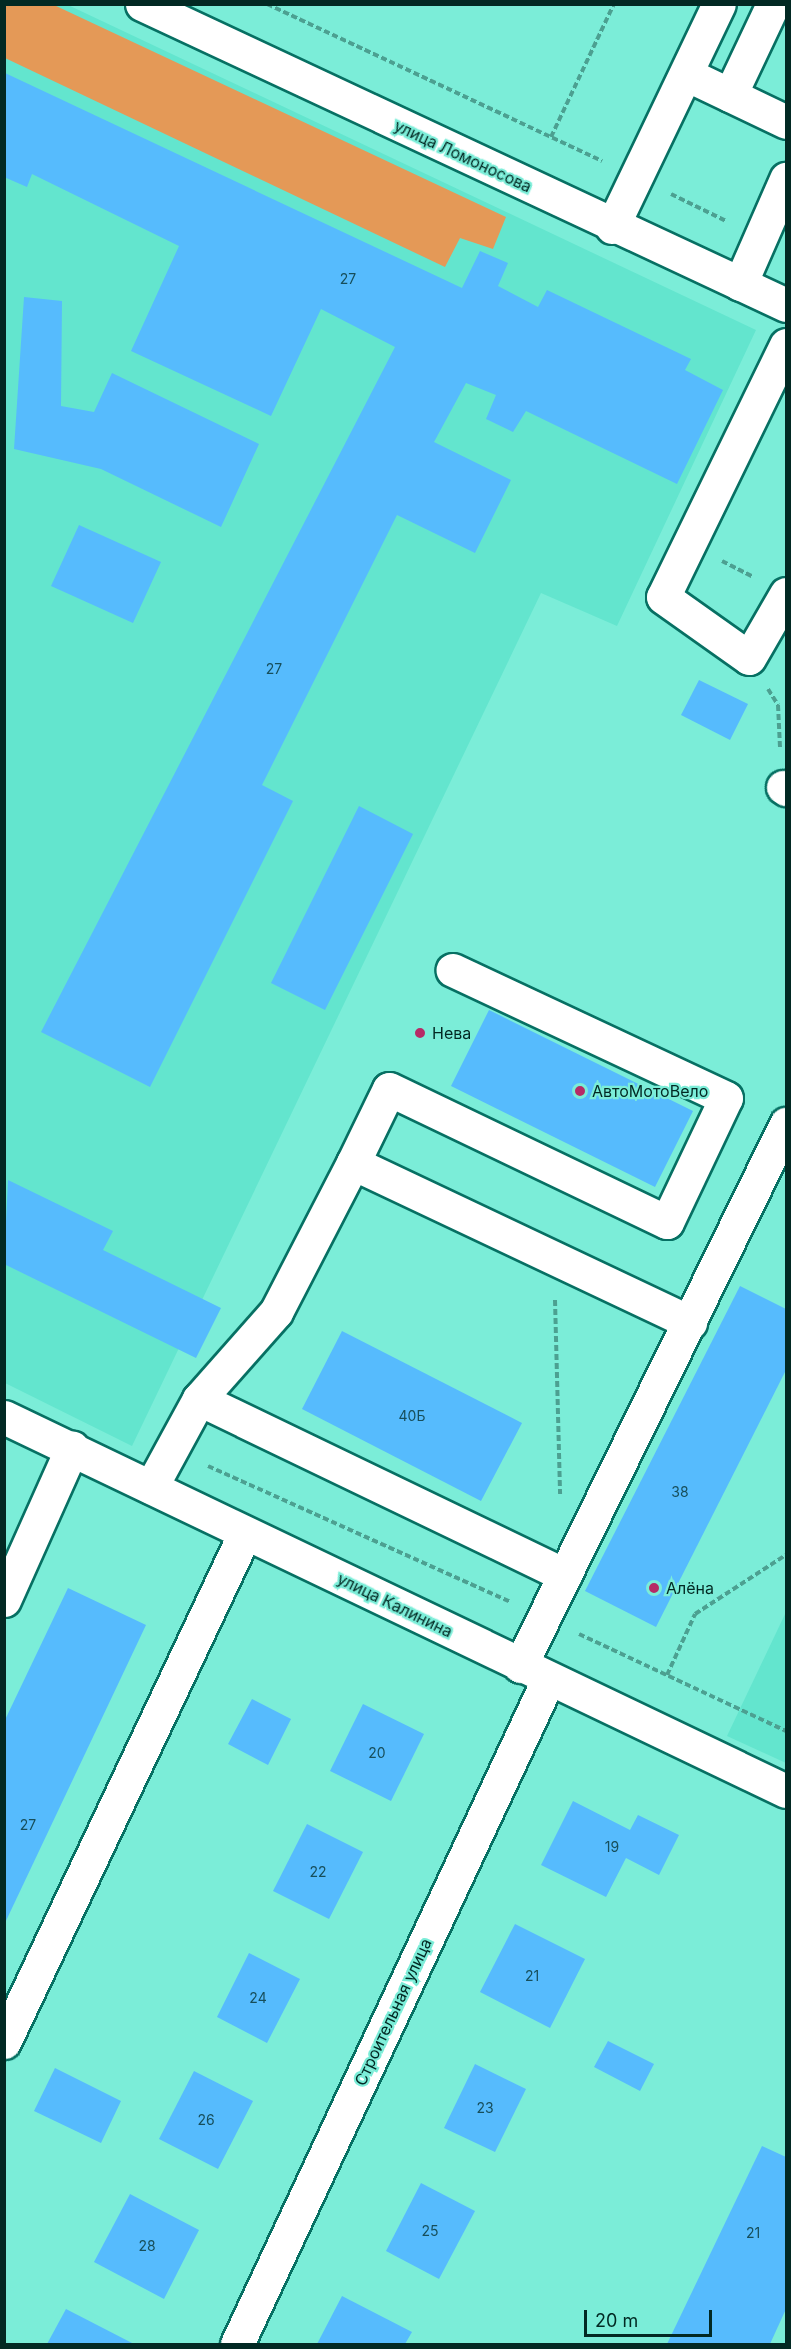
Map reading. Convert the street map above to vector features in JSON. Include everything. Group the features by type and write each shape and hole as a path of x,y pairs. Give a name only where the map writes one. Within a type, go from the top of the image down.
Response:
{"street":[{"name":"улица Ломоносова","path":"142,4 612,227 786,305"},
{"path":"612,227 719,4"},
{"path":"730,95 773,4"},
{"path":"686,74 786,122"},
{"path":"740,284 784,189"},
{"path":"786,345 663,597 749,657 786,594"},
{"path":"152,1487 199,1399 276,1312 389,1089 667,1222 726,1098 453,970"},
{"name":"Строительная улица","path":"237,2344 534,1673 544,1618 786,1124"},
{"path":"353,1163 690,1322"},
{"path":"199,1399 565,1575"},
{"name":"улица Калинина","path":"4,1417 534,1673 786,1791"},
{"path":"4,1600 72,1448"},
{"path":"4,2042 245,1533"}],"path":[{"path":"267,4 760,237"},
{"path":"550,137 614,4"},
{"path":"689,544 786,594"},
{"path":"749,657 778,705 785,788"},
{"path":"555,1258 561,1504"},
{"path":"172,1449 786,1731"},
{"path":"667,1675 695,1614 786,1554"}],"shaded area":[{"path":"5,4 54,5 506,217 493,249 460,238 445,267 5,58"},
{"path":"4,5 68,5 756,330 617,626 541,593 132,1446 5,1383"},
{"path":"786,1612 786,1763 727,1736"}],"building":[{"path":"5,73 462,288 480,251 508,263 498,286 538,307 547,290 691,359 685,370 723,390 677,484 526,411 513,432 486,419 496,395 466,383 434,442 511,480 475,553 397,515 262,785 293,801 150,1087 41,1032 395,347 321,309 271,416 131,351 179,246 32,174 27,187 4,177"},
{"path":"24,297 62,301 61,406 94,412 112,373 259,444 221,527 101,469 14,449"},
{"path":"79,525 161,562 133,623 51,586"},
{"path":"699,680 748,704 730,740 681,715"},
{"path":"359,806 413,834 325,1010 271,983"},
{"path":"489,1010 693,1111 655,1187 451,1086"},
{"path":"8,1180 113,1231 103,1250 221,1308 196,1358 4,1264"},
{"path":"740,1286 786,1309 786,1370 656,1627 585,1591"},
{"path":"342,1331 522,1423 481,1501 302,1409"},
{"path":"68,1588 146,1625 4,1925 4,1722"},
{"path":"252,1699 291,1719 268,1765 228,1744"},
{"path":"363,1704 424,1734 391,1801 330,1771"},
{"path":"573,1801 630,1830 638,1815 679,1835 659,1875 626,1858 606,1897 541,1865"},
{"path":"307,1824 363,1852 329,1919 273,1891"},
{"path":"515,1924 585,1959 550,2028 480,1992"},
{"path":"249,1953 300,1979 267,2043 217,2017"},
{"path":"608,2041 654,2064 640,2091 594,2067"},
{"path":"475,2064 526,2089 495,2152 444,2128"},
{"path":"55,2068 121,2101 101,2143 34,2111"},
{"path":"194,2071 253,2101 218,2169 159,2139"},
{"path":"762,2146 786,2157 786,2309 770,2344 667,2344"},
{"path":"421,2183 475,2211 439,2279 386,2251"},
{"path":"130,2194 199,2230 164,2299 94,2262"},
{"path":"342,2296 412,2332 405,2344 317,2344"},
{"path":"66,2309 134,2344 47,2344"}],"place":[{"name":"Нева","path":"420,1033"},
{"name":"АвтоМотоВело","path":"580,1091"},
{"name":"Алёна","path":"654,1588"}]}
